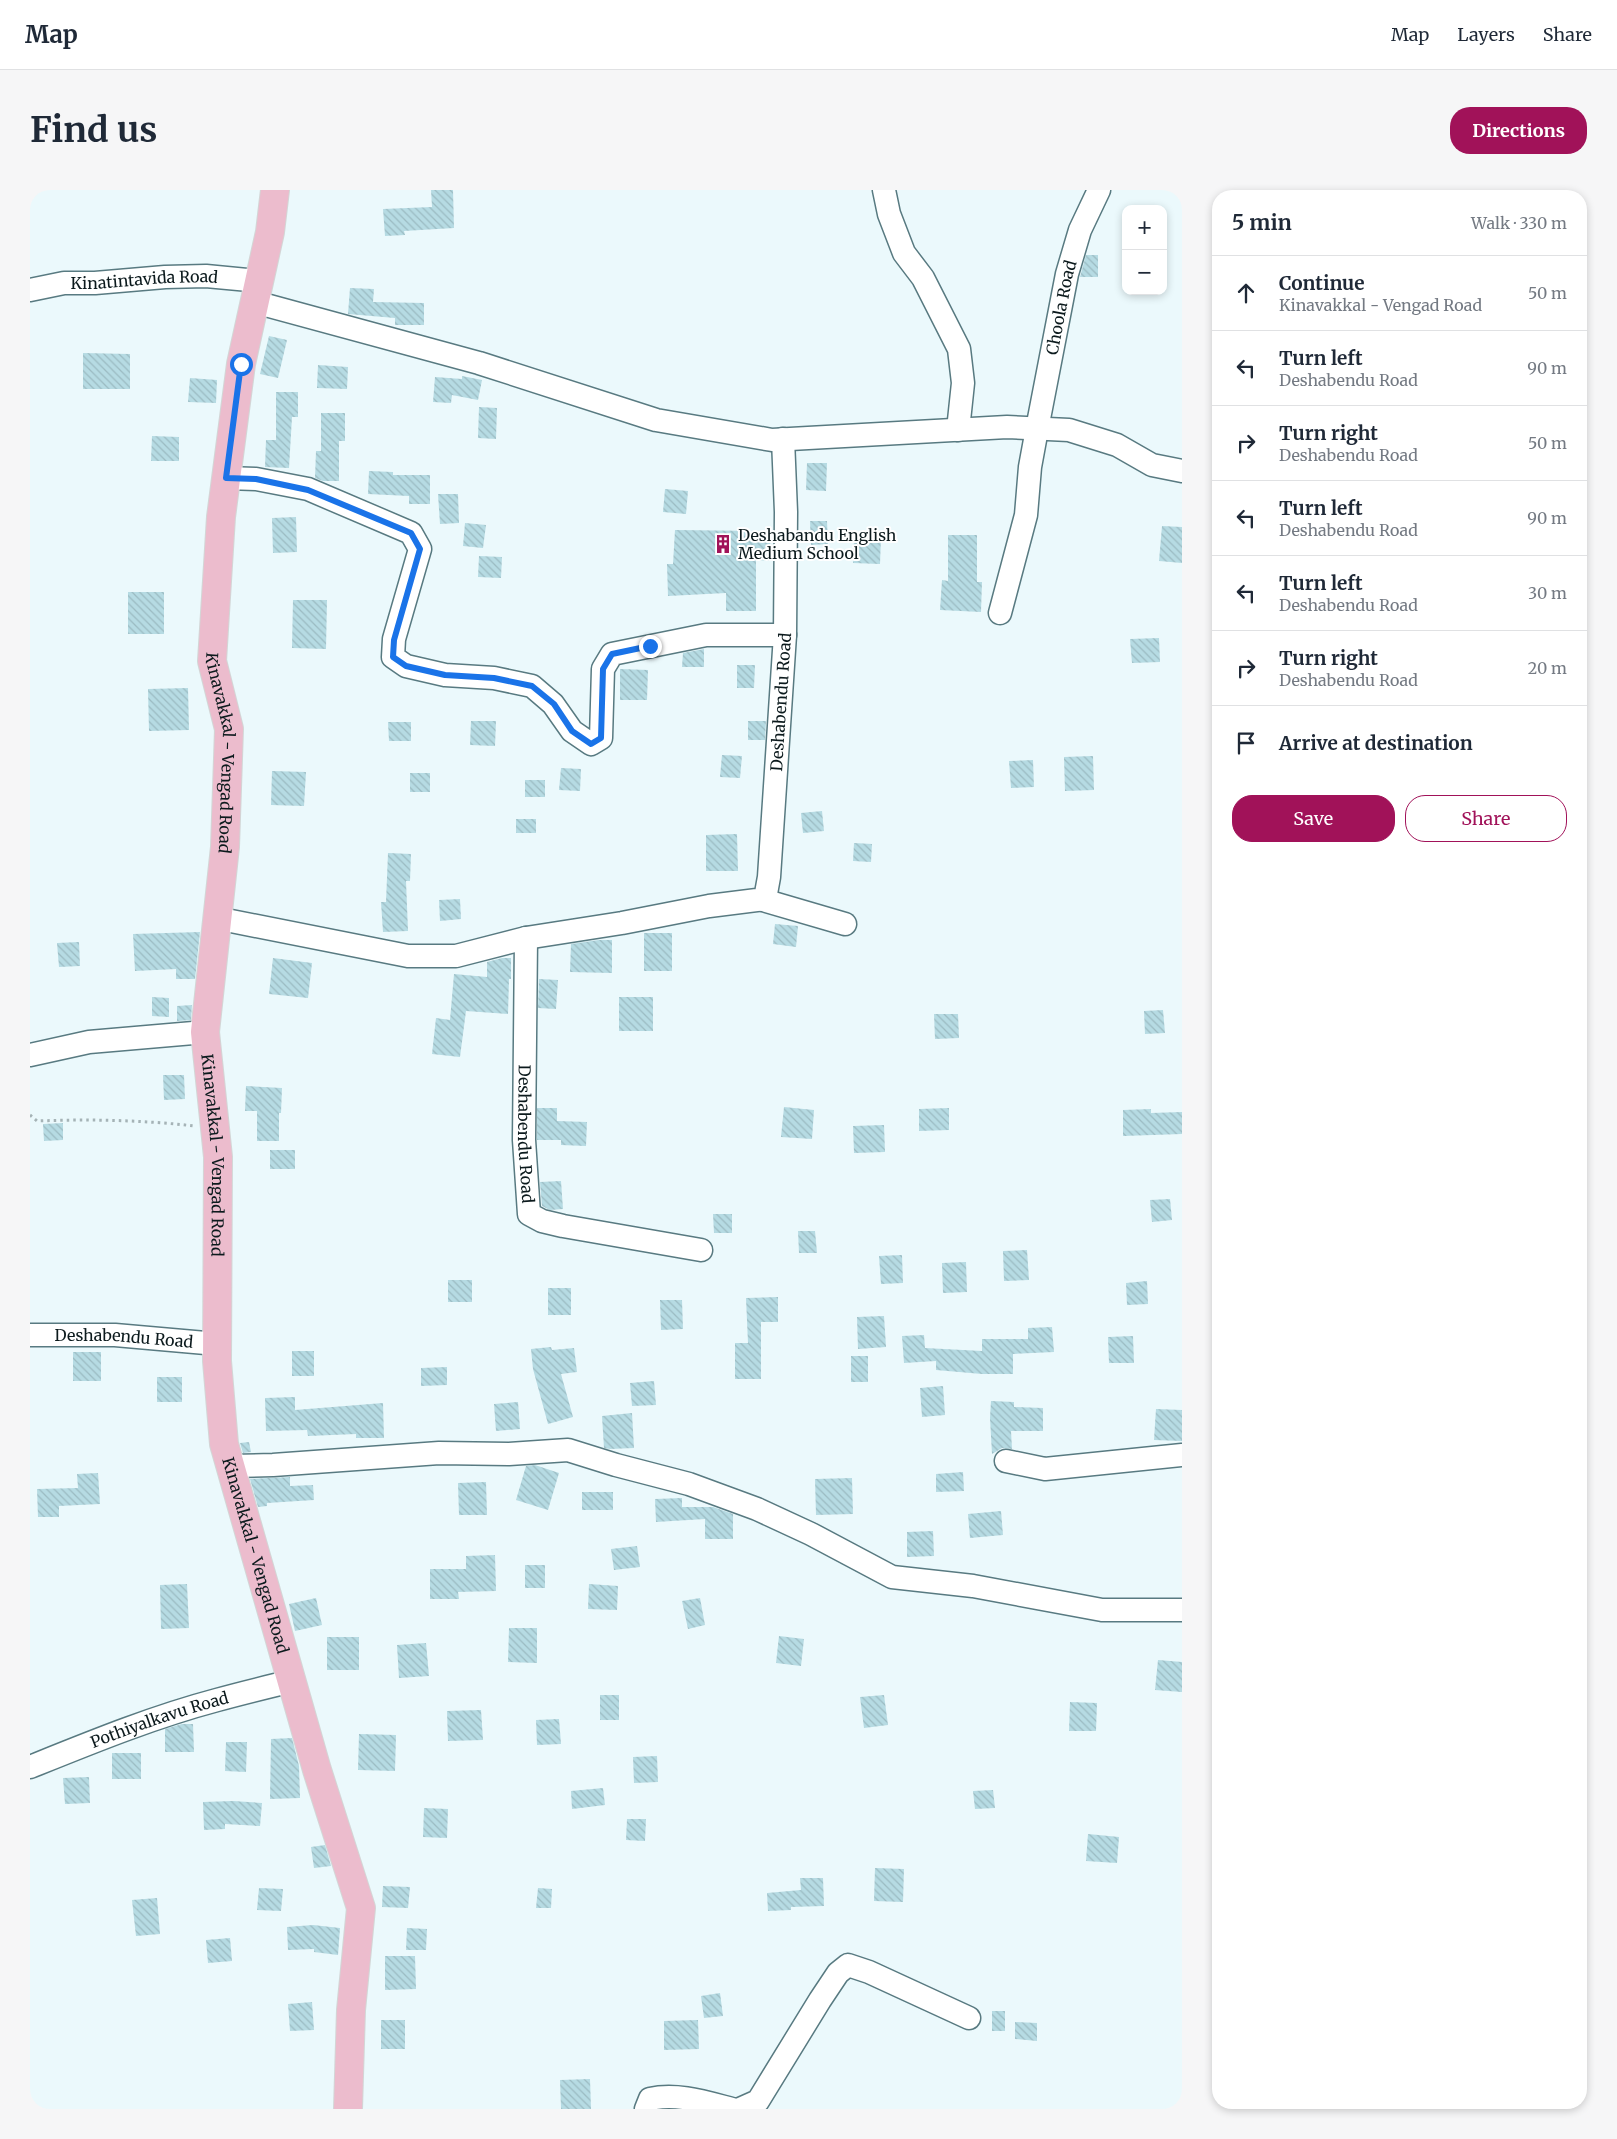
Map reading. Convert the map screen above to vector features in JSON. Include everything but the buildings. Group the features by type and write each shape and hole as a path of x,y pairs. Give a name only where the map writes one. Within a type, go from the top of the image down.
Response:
{"main road":[{"name":"Kinavakkal - Vengad Road","path":"275,190 270,232 241,364 221,517 212,661 229,729 225,847 205,1032 218,1157 217,1344 224,1444 317,1770 360,1908 351,2010 348,2109"}],"street":[{"path":"884,190 888,214 904,253 923,278 959,349 963,383 958,430"},
{"name":"Choola Road","path":"1037,429 1067,274 1080,230 1099,190"},
{"name":"Kinatintavida Road","path":"30,290 64,283 95,283 165,277 206,276 656,420 772,440 1007,427 1069,430 1118,445 1152,465 1182,470"},
{"path":"1000,613 1026,515 1030,467 1037,429"},
{"path":"783,439 786,512 785,635"},
{"name":"Deshabendu Road","path":"226,478 256,479 308,490 411,533 420,549 394,640 393,657 406,666 445,675 494,678 532,686 554,704 572,731 591,744 601,738 603,669 612,654 706,635 785,635 768,886 767,894 763,900"},
{"path":"216,918 408,956 456,956 526,938 622,923 708,906 763,900 845,924"},
{"name":"Deshabendu Road","path":"526,938 524,1140 529,1214 542,1221 563,1226 701,1250"},
{"path":"30,1055 89,1042 205,1032"},
{"name":"Deshabendu Road","path":"30,1335 115,1334 217,1344"},
{"path":"231,1466 273,1465 439,1453 509,1454 568,1450 689,1484 757,1509 811,1534 892,1577 973,1586 1102,1610 1182,1610"},
{"path":"1006,1461 1046,1469 1182,1455"},
{"name":"Pothiyalkavu Road","path":"30,1766 82,1745 166,1716 217,1700 292,1682"},
{"path":"646,2109 650,2099 665,2096 742,2108 758,2101 829,1986 838,1973 848,1965 869,1972 969,2018"}],"path":[{"path":"30,1115 38,1121 167,1123 215,1128"}],"place":[{"name":"Deshabandu English Medium School","path":"723,544"}],"route":[{"path":"241,364 226,478 256,479 308,490 411,533 420,549 394,640 393,657 406,666 445,675 494,678 532,686 554,704 572,731 591,744 601,738 603,722 603,669 612,654 650,646"}]}
